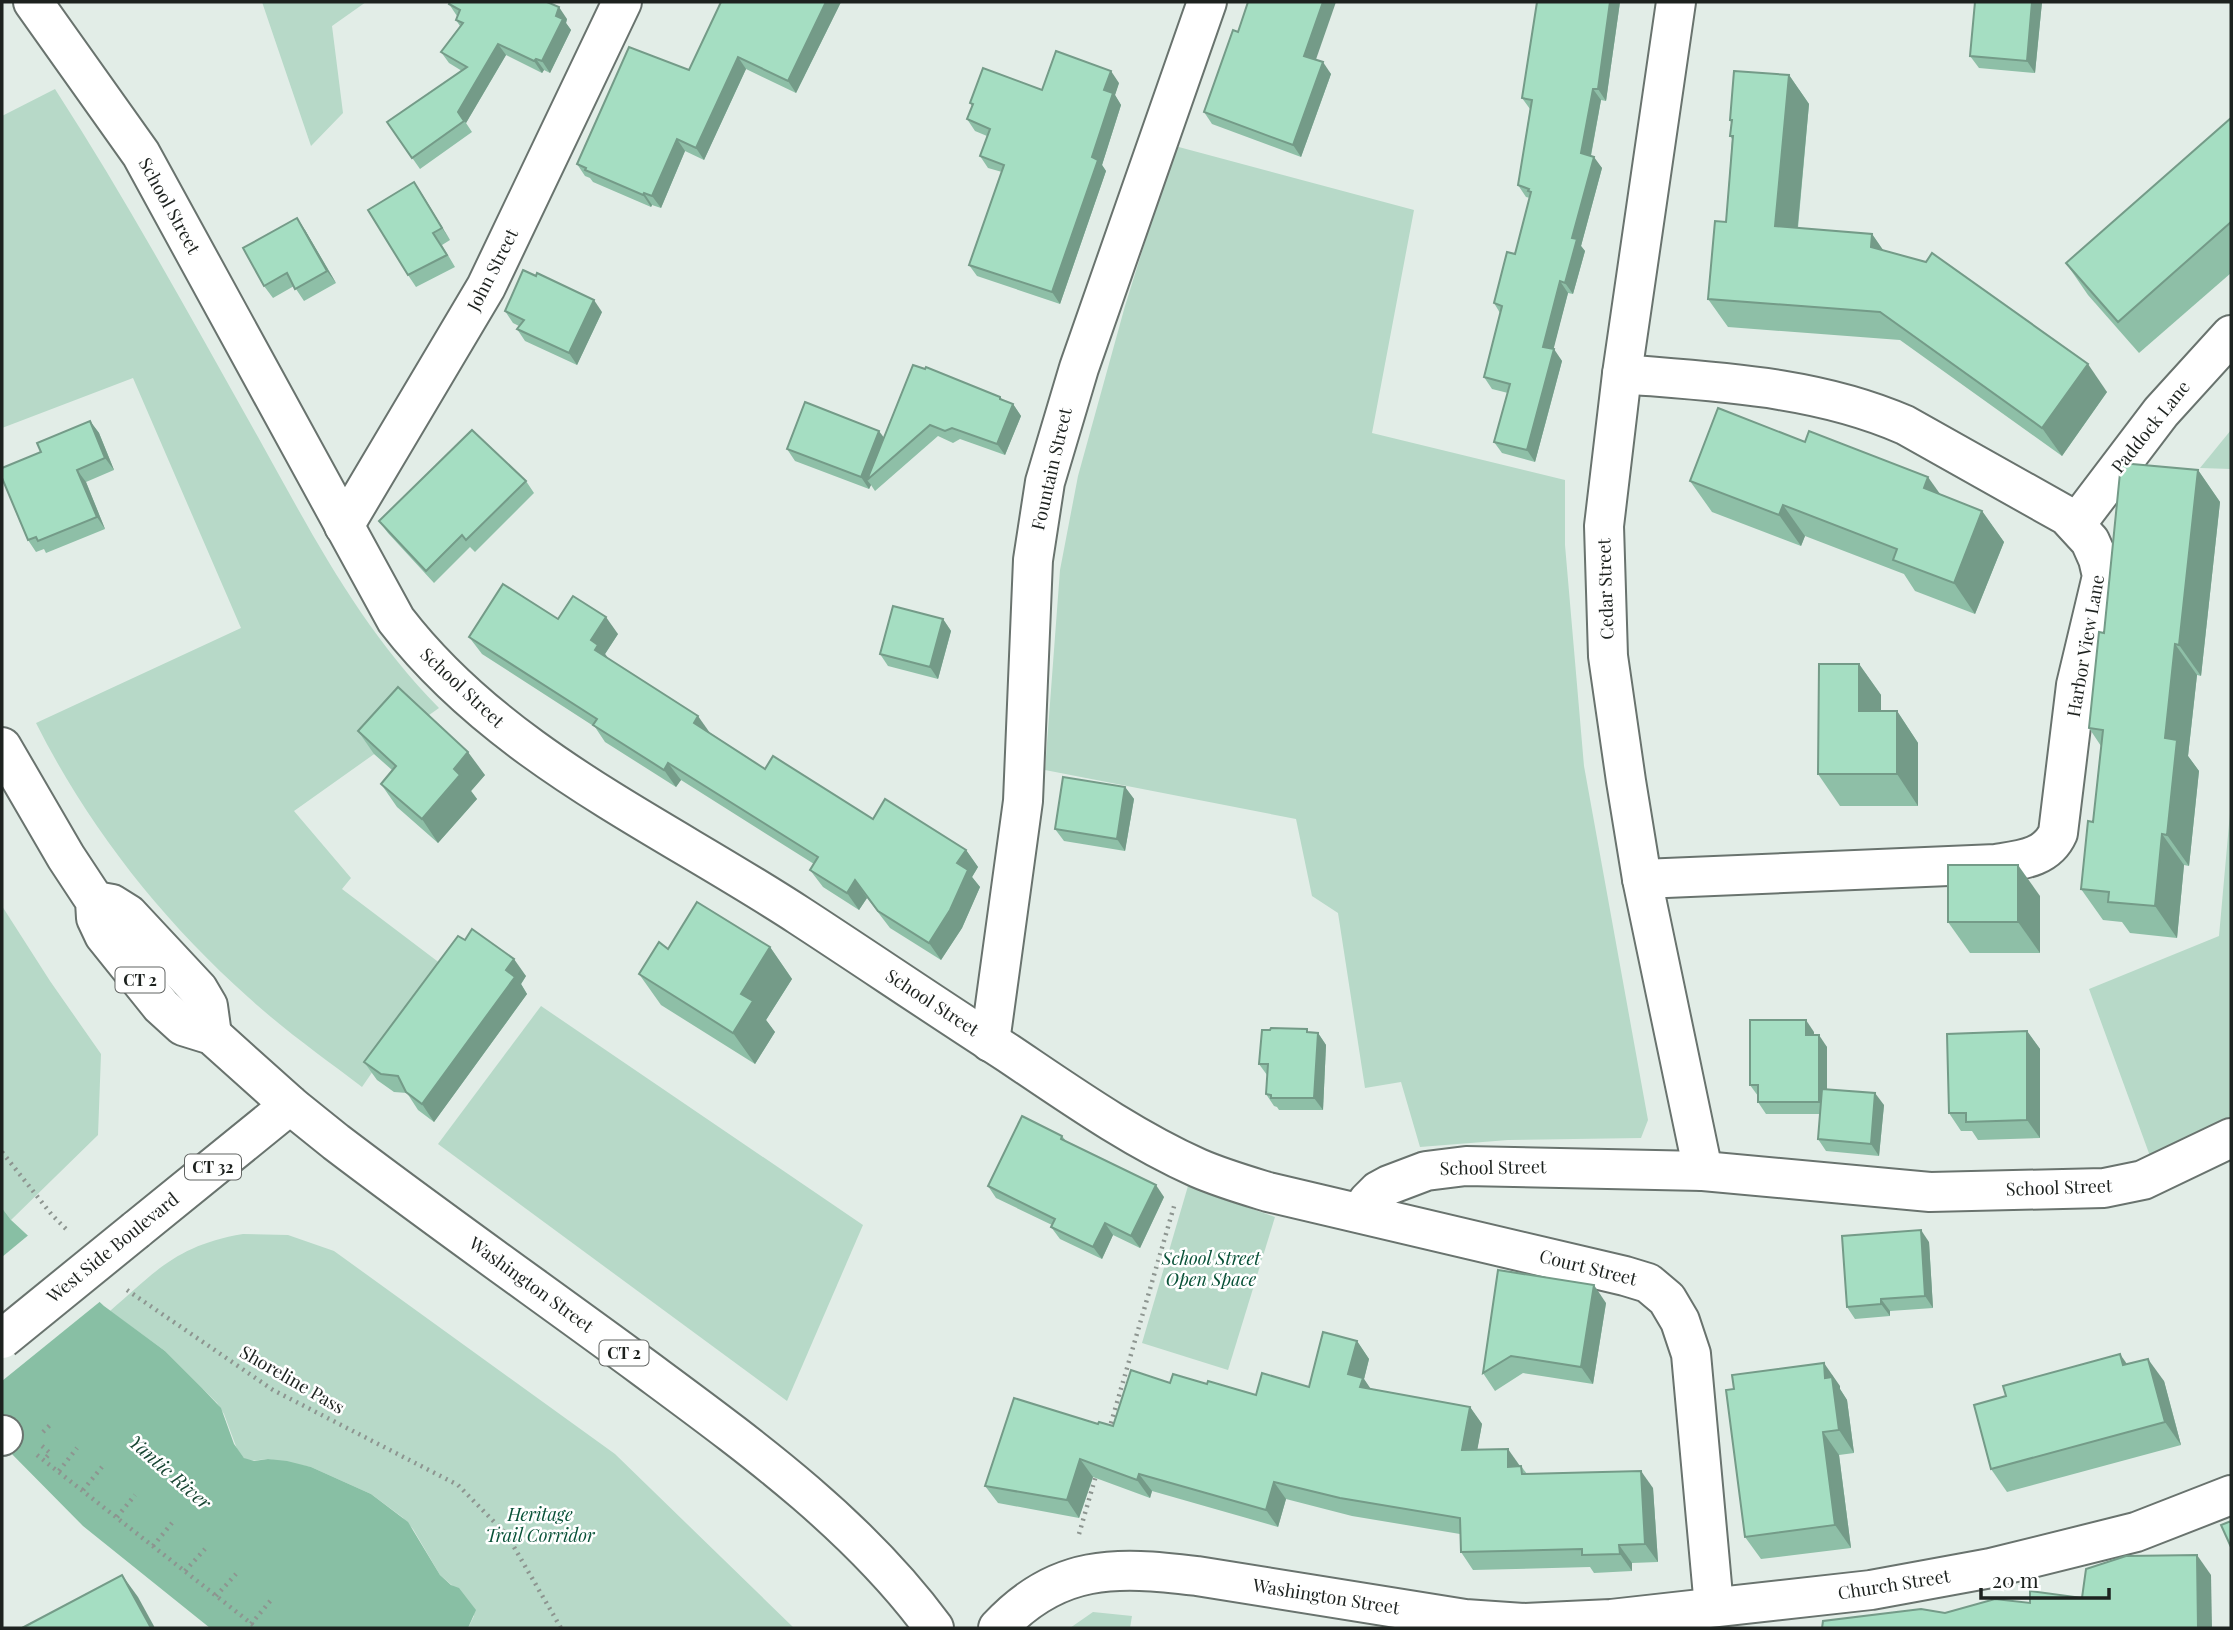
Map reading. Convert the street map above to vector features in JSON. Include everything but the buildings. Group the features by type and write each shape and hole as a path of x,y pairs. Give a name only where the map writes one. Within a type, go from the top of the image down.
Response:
{"main road":[{"name":"School Street","path":"33,2 141,154 396,620 418,648 483,711 594,791 752,885 1078,1100 1187,1162 1268,1192 1360,1213 1368,1200 1389,1185 1426,1171 1446,1168 1523,1166 1703,1171 1930,1192 2104,1188 2143,1180 2231,1138"},
{"name":"John Street","path":"344,526 486,287 622,2"},
{"name":"Fountain Street","path":"990,1042 1023,801 1032,572 1045,482 1072,390 1207,2"},
{"name":"Cedar Street","path":"1676,2 1622,374 1604,526 1608,656 1642,879 1703,1171"},
{"name":"Paddock Lane","path":"2076,524 2161,412 2231,335"},
{"name":"Harbor View Lane","path":"1622,374 1782,390 1822,397 1882,415 1905,425 2067,516 2090,541 2102,576 2076,685 2059,833 2046,850 2022,860 1996,864 1642,879"},
{"name":"Washington Street","path":"2,747 59,846 95,901 96,918 104,935 168,1014 189,1029 212,1035 290,1105 351,1153 767,1461 862,1546 910,1597 934,1628"},
{"name":"West Side Boulevard","path":"2,1339 290,1105"},
{"name":"Court Street","path":"1360,1213 1625,1276 1648,1283 1667,1299 1680,1321 1693,1363 1714,1607"},
{"name":"Church Street","path":"1714,1607 1871,1590 1991,1568 2136,1532 2231,1495"},
{"name":"Washington Street","path":"998,1628 1028,1600 1048,1587 1076,1578 1121,1570 1197,1576 1465,1619 1522,1623 1611,1619 1714,1607"}],"path":[{"path":"2,1152 52,1215 71,1234"},
{"path":"1107,1435 1187,1162"},
{"name":"Shoreline Pass","path":"120,1283 130,1293 273,1390 458,1485 507,1535 561,1628"},
{"path":"11,1440 59,1471 257,1628"},
{"path":"59,1471 77,1448"},
{"path":"1077,1539 1100,1461"},
{"path":"83,1490 102,1467"},
{"path":"117,1517 135,1495"},
{"path":"153,1546 172,1523"},
{"path":"185,1570 205,1549"},
{"path":"216,1596 236,1574"},
{"path":"251,1624 271,1600"}],"green space":[{"path":"262,2 366,2 332,26 343,113 311,146"},
{"path":"55,89 134,218 339,579 385,646 439,708 294,811 351,878 342,889 445,967 362,1087 248,997 157,904 103,835 79,799 36,723 241,628 133,378 2,428 2,116"},
{"path":"1175,146 1414,210 1372,433 1565,480 1565,545 1584,766 1648,1120 1641,1138 1508,1140 1420,1147 1401,1082 1365,1088 1338,913 1312,896 1296,819 1045,770 1060,570 1078,476 1125,306"},
{"path":"2231,430 2231,469 2200,468"},
{"path":"2231,802 2231,1120 2154,1167 2089,989 2219,936"},
{"path":"2,906 101,1054 98,1135 11,1220 2,1208"},
{"path":"541,1006 863,1225 787,1401 438,1144"},
{"name":"School Street Open Space","path":"1188,1186 1275,1217 1228,1370 1142,1343"},
{"name":"Heritage Trail Corridor","path":"243,1234 288,1235 334,1251 615,1454 794,1628 468,1628 474,1616 454,1587 440,1575 413,1529 402,1517 371,1494 311,1467 268,1459 248,1461 237,1449 217,1403 165,1351 110,1311 156,1272 185,1252"},
{"path":"1093,1612 1132,1616 1130,1628 1070,1628"}],"water":[{"name":"Yantic River","path":"2,1208 11,1220 104,1306 165,1351 202,1388 221,1408 234,1444 244,1458 254,1461 287,1461 311,1467 371,1494 408,1522 440,1575 459,1588 476,1610 468,1628 210,1628 83,1526 2,1444"}],"pier":[{"path":"31,1233 102,1300 2,1381 2,1257"}]}
